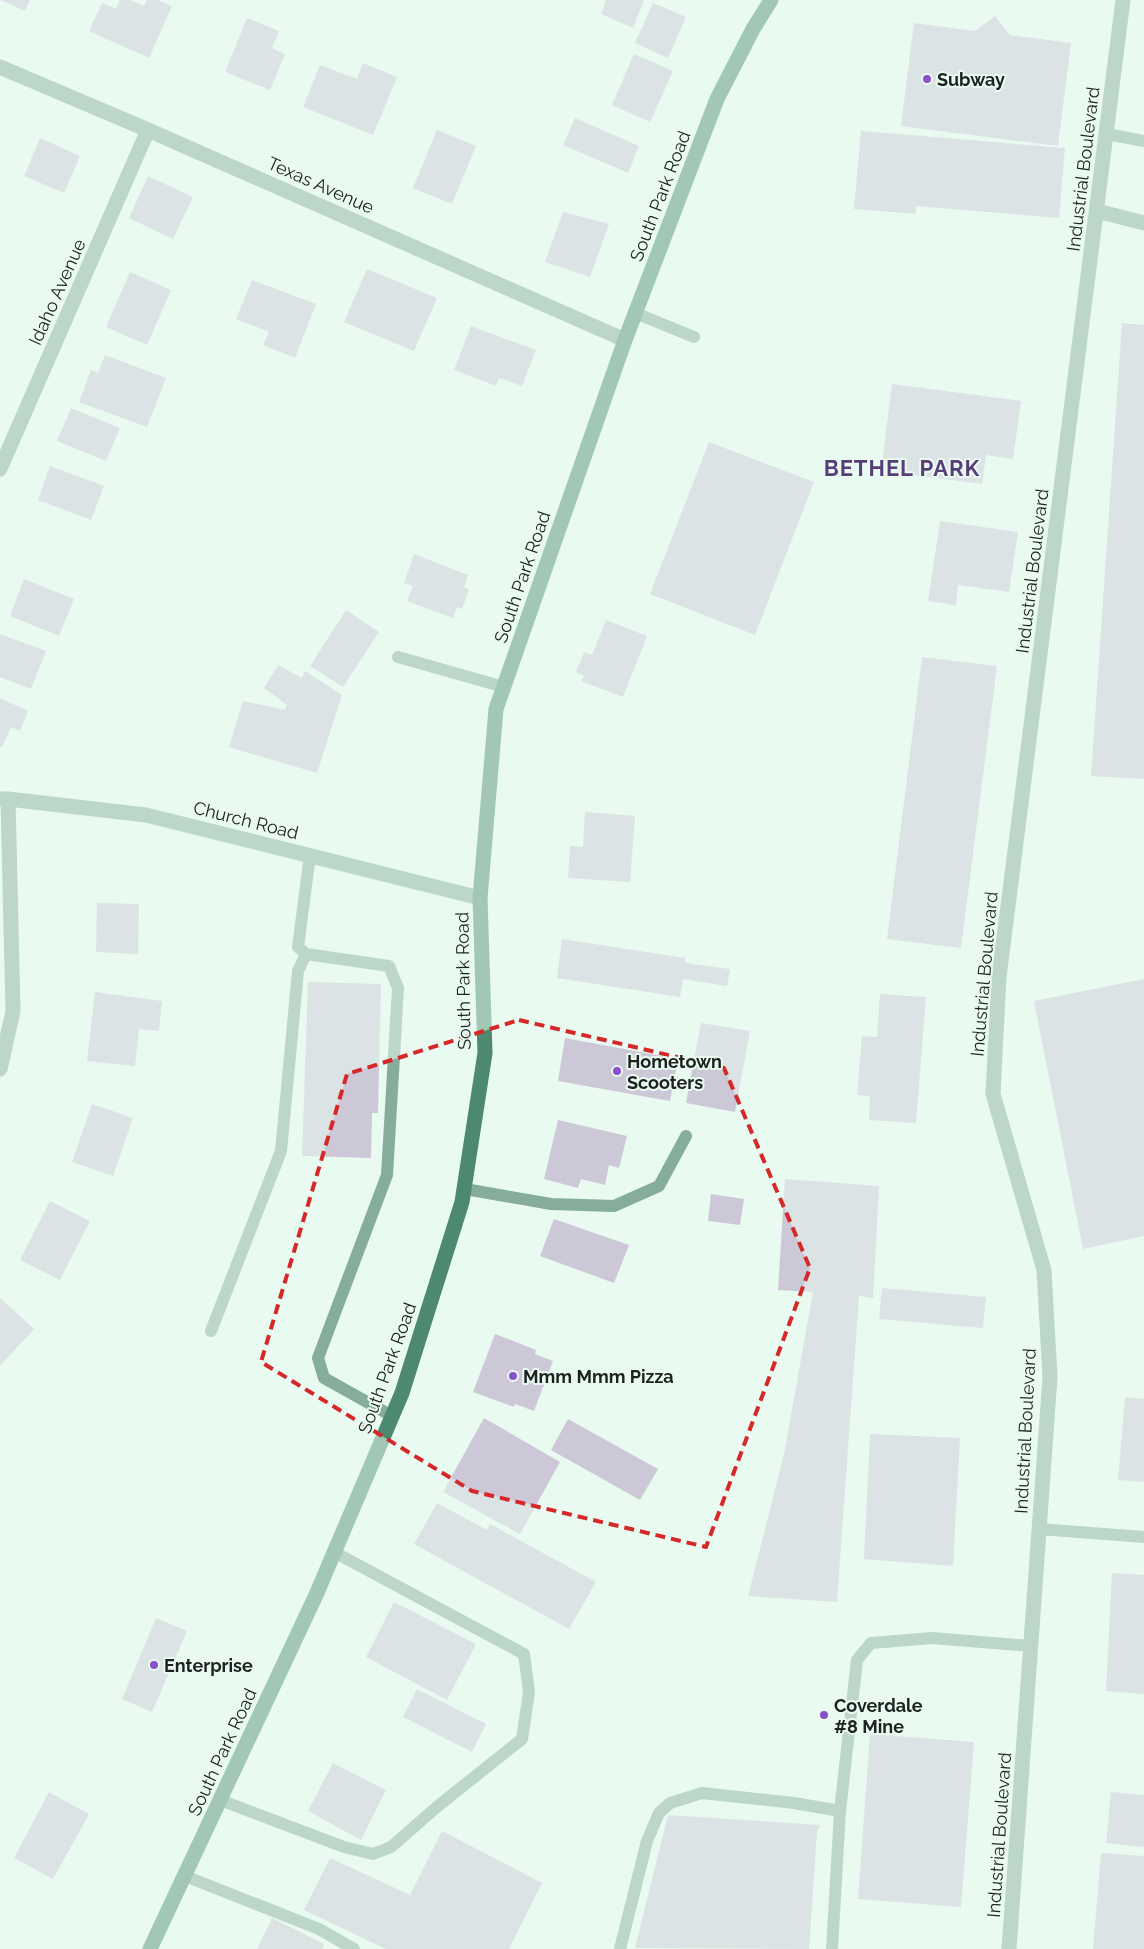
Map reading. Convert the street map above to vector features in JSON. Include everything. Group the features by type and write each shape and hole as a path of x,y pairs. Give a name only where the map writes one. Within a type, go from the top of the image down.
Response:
{"main road":[{"name":"South Park Road","path":"150,1949 316,1595 392,1416 462,1202 485,1053 480,898 496,709 625,340 717,99 753,29 771,0"}],"street":[{"name":"Industrial Boulevard","path":"1009,1949 1050,1377 1044,1270 993,1094 999,977 1123,0"},
{"name":"Texas Avenue","path":"0,67 148,130 625,340"},
{"name":"Idaho Avenue","path":"0,469 148,130"},
{"path":"1097,211 1144,223"},
{"path":"0,1069 13,1011 4,799"},
{"name":"Church Road","path":"4,799 146,815 480,898"}],"lane":[{"path":"1107,134 1144,141"},
{"path":"635,313 694,337"},
{"path":"398,657 504,687"},
{"path":"310,855 298,947 306,954 389,966 398,988 387,1175 318,1358 324,1378 392,1416"},
{"path":"211,1331 281,1151 298,971 306,954"},
{"path":"465,1189 551,1204 614,1206 659,1186 686,1136"},
{"path":"1039,1529 1144,1537"},
{"path":"220,1800 344,1847 373,1854 391,1847 438,1806 522,1739 529,1692 524,1654 334,1552"},
{"path":"832,1949 840,1811 857,1660 871,1643 932,1638 1031,1646"},
{"path":"620,1949 647,1841 659,1813 670,1802 702,1793 794,1803 840,1811"},
{"path":"185,1876 319,1929 354,1949"}],"highlighted area":[{"path":"519,1020 724,1068 810,1268 706,1547 472,1491 261,1362 347,1074"}],"building":[{"path":"0,0 30,0 25,11"},
{"path":"120,0 130,0 144,6 147,0 158,0 172,6 149,58 89,31 102,3 116,9"},
{"path":"606,0 644,0 633,28 601,14"},
{"path":"653,3 686,17 668,58 635,43"},
{"path":"995,16 1010,35 1071,43 1058,146 901,126 914,23 975,31"},
{"path":"247,18 279,31 272,48 285,54 270,90 225,72"},
{"path":"634,54 673,71 650,122 612,105"},
{"path":"363,63 397,77 373,135 303,107 320,65 357,79"},
{"path":"575,118 639,146 628,173 563,145"},
{"path":"437,130 476,146 452,204 413,188"},
{"path":"861,131 1065,148 1059,218 916,206 916,214 854,209"},
{"path":"40,138 80,156 64,193 24,176"},
{"path":"148,176 193,197 173,239 129,218"},
{"path":"563,212 609,224 590,277 545,262"},
{"path":"367,269 437,298 414,351 344,322"},
{"path":"130,272 171,290 147,345 106,327"},
{"path":"252,280 316,304 295,358 263,345 269,332 236,319"},
{"path":"1122,323 1144,325 1144,779 1091,776"},
{"path":"471,326 536,350 522,386 499,378 496,386 454,370"},
{"path":"105,355 166,378 147,427 79,402 91,370 98,373"},
{"path":"892,384 1021,401 1013,459 986,455 982,484 881,471"},
{"path":"71,408 120,428 106,461 57,441"},
{"path":"709,442 814,482 755,635 650,594"},
{"path":"50,466 104,486 91,520 38,500"},
{"path":"940,521 1018,532 1009,592 958,585 956,605 928,601"},
{"path":"414,554 468,575 464,587 469,590 462,609 457,607 453,618 407,601 413,586 404,583"},
{"path":"24,579 74,599 59,636 10,616"},
{"path":"346,610 379,632 343,687 310,666"},
{"path":"606,620 647,636 623,697 581,681 584,676 576,672 584,652 592,655"},
{"path":"0,634 46,651 31,689 0,677"},
{"path":"922,657 997,666 961,948 887,939"},
{"path":"278,665 302,678 305,671 342,695 317,773 229,747 243,701 285,710 287,705 264,688"},
{"path":"0,698 28,711 20,731 11,727 2,747 0,746"},
{"path":"585,812 635,816 630,882 568,878 570,846 583,847"},
{"path":"97,903 139,904 138,954 96,952"},
{"path":"562,939 685,958 685,963 730,969 727,986 683,979 680,997 557,978"},
{"path":"1144,979 1144,1236 1083,1249 1034,1001"},
{"path":"308,982 381,984 378,1113 372,1113 371,1158 302,1156"},
{"path":"95,992 162,1001 159,1031 139,1029 135,1066 87,1061"},
{"path":"880,994 926,997 916,1123 869,1120 870,1096 857,1095 862,1036 877,1037"},
{"path":"701,1023 750,1031 735,1112 686,1103"},
{"path":"565,1038 678,1059 670,1101 558,1081"},
{"path":"92,1104 133,1118 113,1176 72,1162"},
{"path":"558,1120 627,1136 619,1168 609,1165 605,1185 581,1179 578,1188 544,1179"},
{"path":"785,1179 879,1186 873,1298 859,1296 837,1602 748,1596 784,1454 813,1292 778,1290"},
{"path":"711,1194 744,1199 740,1225 708,1221"},
{"path":"50,1201 90,1221 60,1280 20,1260"},
{"path":"554,1219 629,1245 614,1283 540,1256"},
{"path":"882,1288 986,1297 983,1328 879,1319"},
{"path":"0,1298 34,1329 0,1366"},
{"name":"Mmm Mmm Pizza","path":"495,1334 536,1350 535,1354 553,1361 534,1411 515,1404 514,1407 473,1392"},
{"path":"1125,1397 1144,1399 1144,1482 1118,1480"},
{"path":"484,1418 560,1462 520,1534 443,1492"},
{"path":"568,1419 658,1469 640,1500 551,1450"},
{"path":"870,1434 960,1438 953,1566 864,1559"},
{"path":"437,1503 487,1530 490,1524 596,1582 569,1629 414,1544"},
{"path":"1112,1573 1144,1575 1144,1694 1106,1691"},
{"path":"394,1602 476,1644 447,1700 366,1657"},
{"name":"Enterprise","path":"156,1618 187,1631 152,1712 122,1699"},
{"path":"417,1689 486,1724 472,1752 403,1717"},
{"path":"870,1734 974,1742 961,1907 858,1899"},
{"path":"333,1763 386,1790 361,1840 308,1811"},
{"path":"49,1792 89,1814 53,1879 14,1858"},
{"path":"1111,1792 1144,1795 1144,1847 1106,1843"},
{"path":"668,1815 820,1825 817,1832 809,1949 635,1948"},
{"path":"442,1831 542,1883 509,1949 386,1949 304,1910 330,1858 410,1895"},
{"path":"1101,1853 1144,1856 1144,1949 1093,1949"},
{"path":"272,1918 324,1944 322,1949 257,1949"}],"place":[{"name":"Subway","path":"927,79"},
{"name":"Hometown Scooters","path":"617,1071"},
{"name":"Mmm Mmm Pizza","path":"513,1376"},
{"name":"Enterprise","path":"154,1665"},
{"name":"Coverdale #8 Mine","path":"824,1715"}],"district":[{"name":"BETHEL PARK","path":"902,468"}]}
